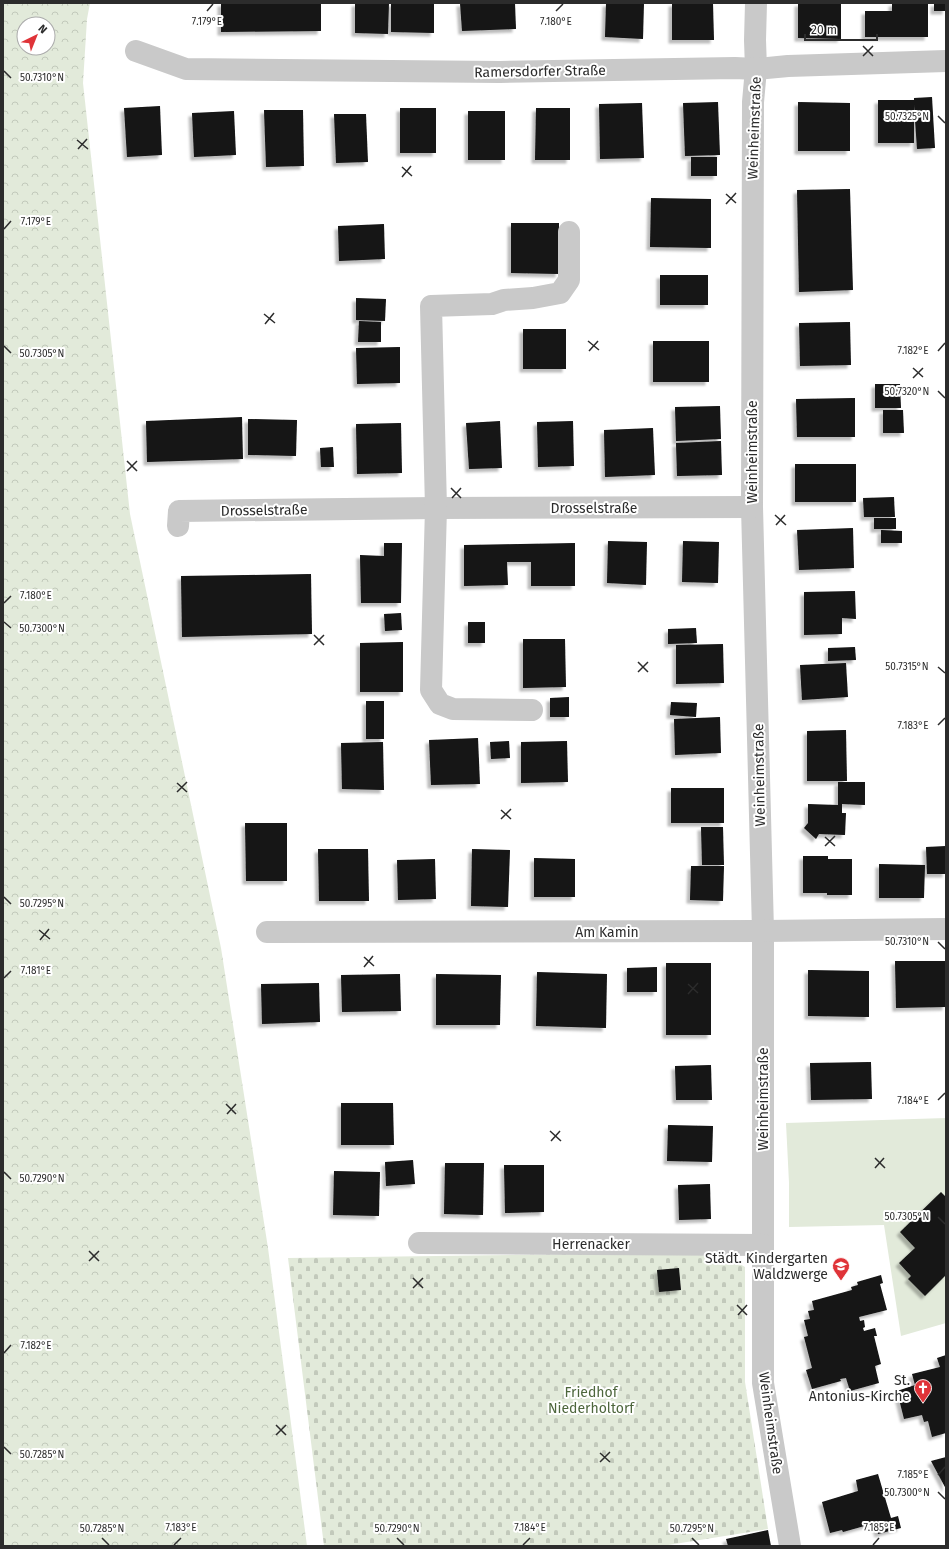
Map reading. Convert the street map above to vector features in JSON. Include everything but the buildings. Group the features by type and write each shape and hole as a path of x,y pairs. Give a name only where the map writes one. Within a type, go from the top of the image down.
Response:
{"street":[{"name":"Weinheimstraße","path":"756,3 756,69 753,102 752,507 762,931 763,1382 790,1546"},
{"name":"Ramersdorfer Straße","path":"136,51 186,69 500,72 734,68 756,69 788,66 946,60"},
{"path":"532,710 453,709 440,704 431,690 436,508 430,306 492,304 504,300 533,298 560,293 569,280 569,232"},
{"name":"Drosselstraße","path":"178,526 179,511 436,508 752,507"},
{"name":"Am Kamin","path":"268,932 946,929"},
{"name":"Herrenacker","path":"419,1243 763,1244"}],"green space":[{"path":"3,3 90,3 87,19 83,83 130,514 221,948 268,1248 307,1546 3,1546"},
{"path":"946,1118 946,1323 901,1336 884,1225 789,1227 789,1183 786,1123"},
{"name":"Friedhof Niederholtorf","path":"720,1252 745,1267 745,1382 768,1529 662,1546 324,1546 288,1258"}],"place":[{"name":"Städt. Kindergarten Waldzwerge","path":"841,1281"},
{"name":"St. Antonius-Kirche","path":"923,1403"}]}
